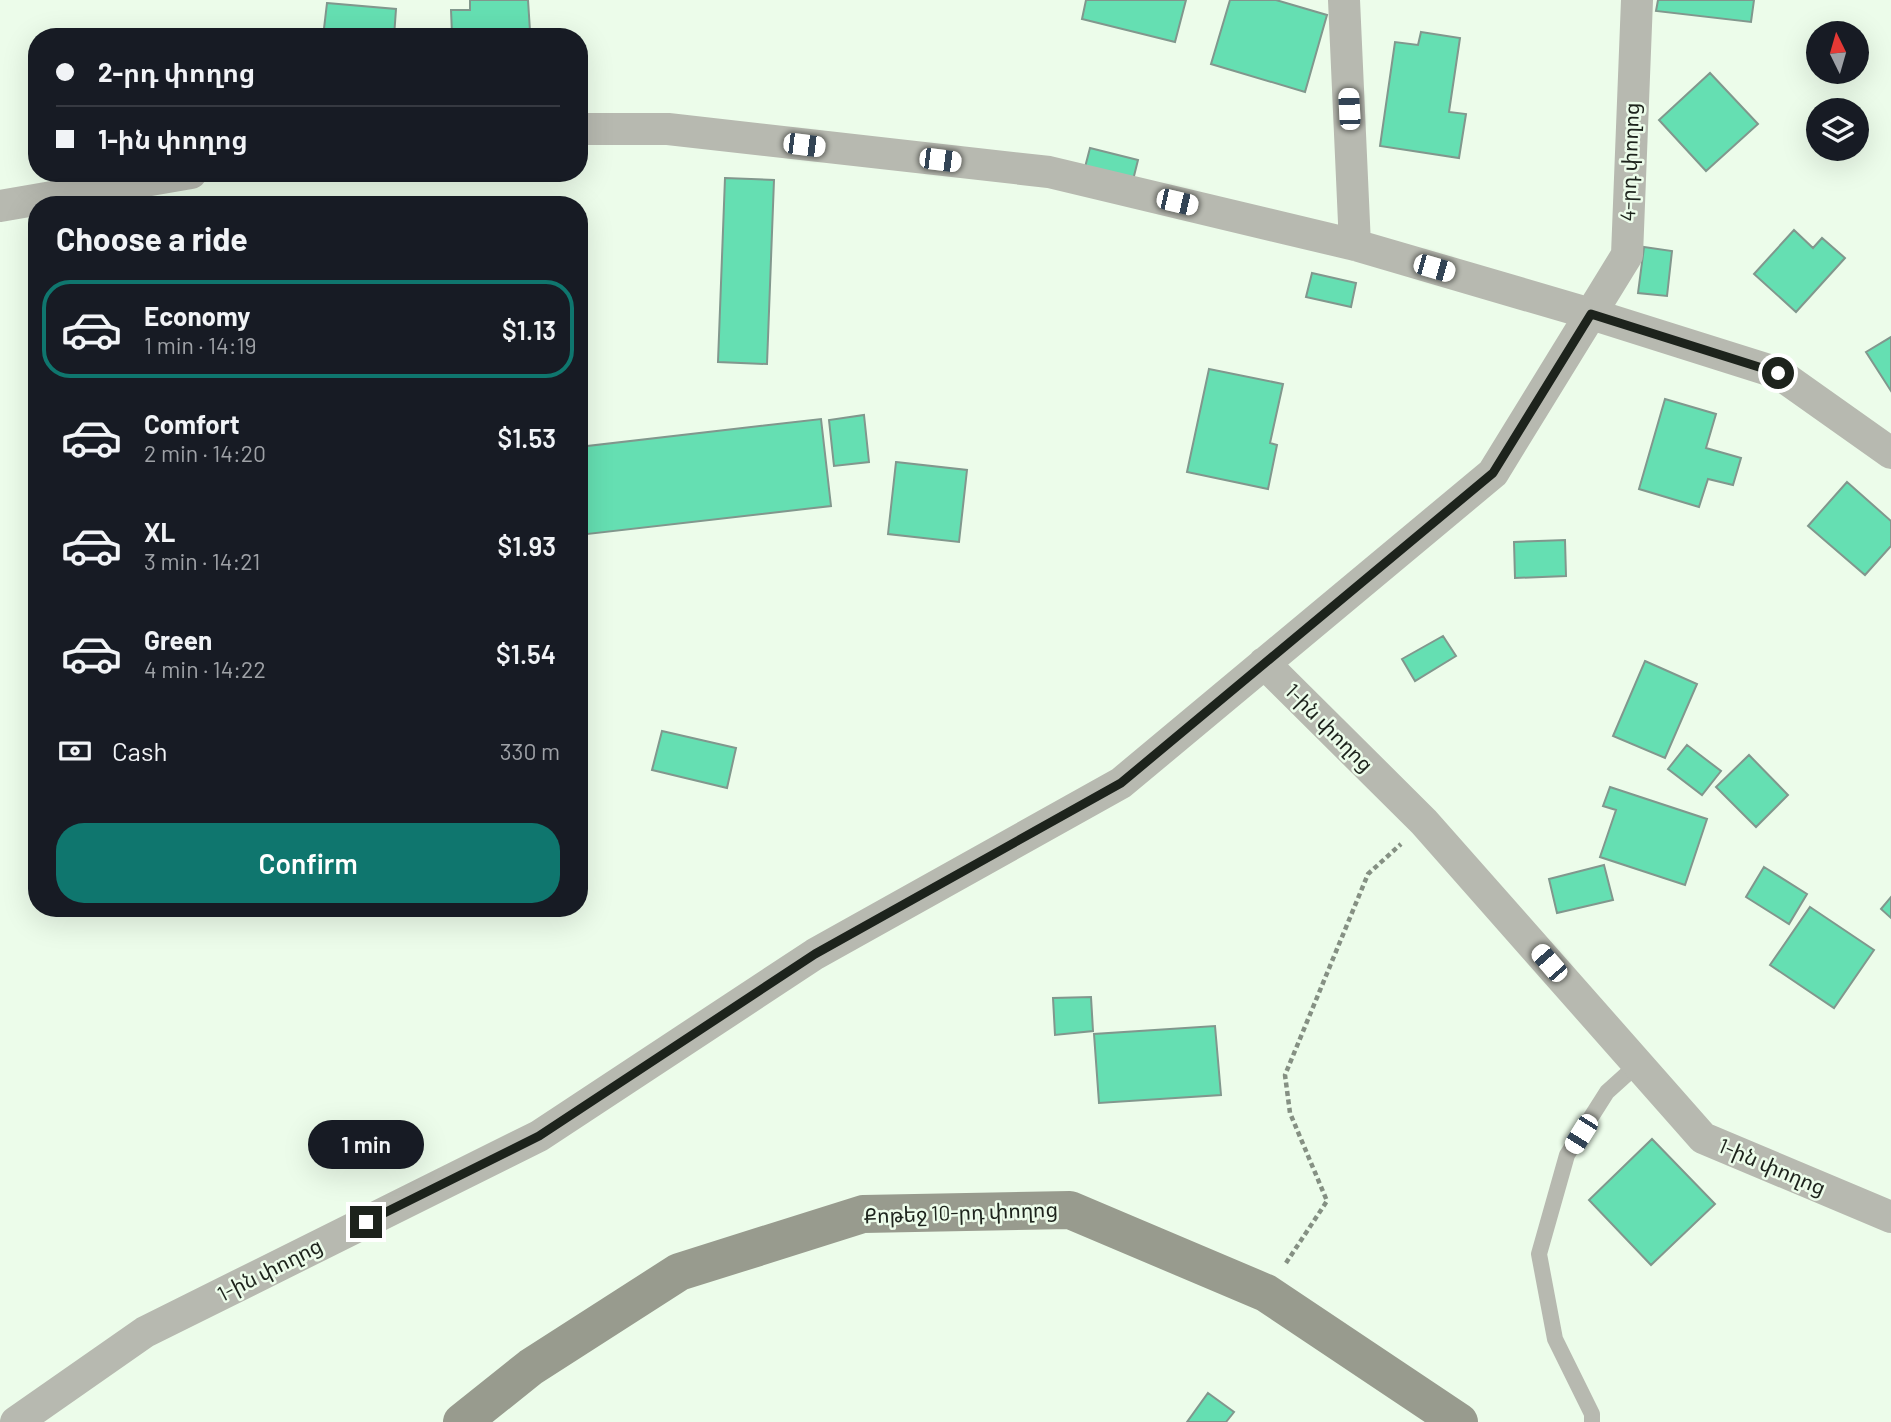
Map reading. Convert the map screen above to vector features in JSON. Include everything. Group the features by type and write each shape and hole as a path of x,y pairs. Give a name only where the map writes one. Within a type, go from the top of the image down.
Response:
{"street":[{"path":"1344,0 1355,244"},
{"name":"4-րդ փողոց","path":"1264,663 1493,473 1627,255 1637,0"},
{"path":"588,129 668,130 1049,172 1355,244 1778,373 1891,453"},
{"path":"58,196 139,182"},
{"path":"0,206 28,201"},
{"name":"1-ին փողոց","path":"16,1422 145,1332 539,1136 815,954 1121,783 1264,663 1424,822 1703,1138 1891,1217"},
{"name":"Քոթեջ 10-րդ փողոց","path":"462,1422 531,1367 679,1272 863,1214 1070,1210 1266,1293 1459,1422"}],"lane":[{"path":"1592,1422 1592,1414 1555,1339 1539,1254 1567,1155 1607,1092 1638,1064"}],"path":[{"path":"1266,1293 1327,1200 1290,1113 1285,1075 1368,874 1424,822"}],"building":[{"path":"470,0 528,0 530,28 452,28 451,10 470,10"},
{"path":"1086,0 1186,0 1175,42 1082,19"},
{"path":"1230,0 1276,0 1327,15 1305,92 1211,64"},
{"path":"1658,0 1754,0 1751,22 1656,11"},
{"path":"327,3 396,9 395,28 324,28"},
{"path":"1421,32 1460,38 1449,112 1466,114 1459,158 1380,146 1395,42 1418,45"},
{"path":"1710,73 1758,124 1706,171 1659,120"},
{"path":"1090,148 1138,160 1132,184 1084,171"},
{"path":"725,178 774,180 767,364 718,362"},
{"path":"1794,230 1813,248 1822,238 1845,258 1796,312 1754,274"},
{"path":"1644,247 1672,251 1667,296 1638,293"},
{"path":"1312,273 1356,283 1351,307 1306,297"},
{"path":"1891,337 1891,391 1866,352"},
{"path":"1209,369 1283,384 1270,443 1277,445 1268,489 1187,472"},
{"path":"1665,399 1716,414 1706,448 1741,458 1733,485 1708,479 1699,507 1639,489"},
{"path":"864,415 869,462 834,466 829,420"},
{"path":"821,419 831,506 588,534 588,446"},
{"path":"896,462 967,470 959,542 888,534"},
{"path":"1847,482 1891,521 1891,546 1865,575 1808,526"},
{"path":"1565,540 1566,576 1515,578 1514,542"},
{"path":"1443,636 1456,656 1415,681 1402,659"},
{"path":"1645,661 1697,684 1665,758 1613,736"},
{"path":"662,731 736,748 727,788 652,770"},
{"path":"1687,745 1721,771 1702,795 1668,769"},
{"path":"1749,755 1788,795 1756,827 1716,787"},
{"path":"1610,787 1707,819 1685,885 1600,857 1616,810 1603,806"},
{"path":"1604,865 1613,900 1557,913 1549,879"},
{"path":"1764,867 1807,894 1789,924 1746,897"},
{"path":"1891,897 1891,918 1881,909"},
{"path":"1810,907 1874,950 1834,1008 1770,965"},
{"path":"1091,997 1093,1031 1055,1035 1053,998"},
{"path":"1215,1026 1221,1095 1099,1103 1094,1034"},
{"path":"1652,1139 1715,1204 1651,1265 1589,1200"},
{"path":"1208,1393 1234,1412 1226,1422 1187,1422"}],"route":[{"path":"366,1222 539,1136 815,954 1121,783 1493,473 1591,314 1778,373"}]}
